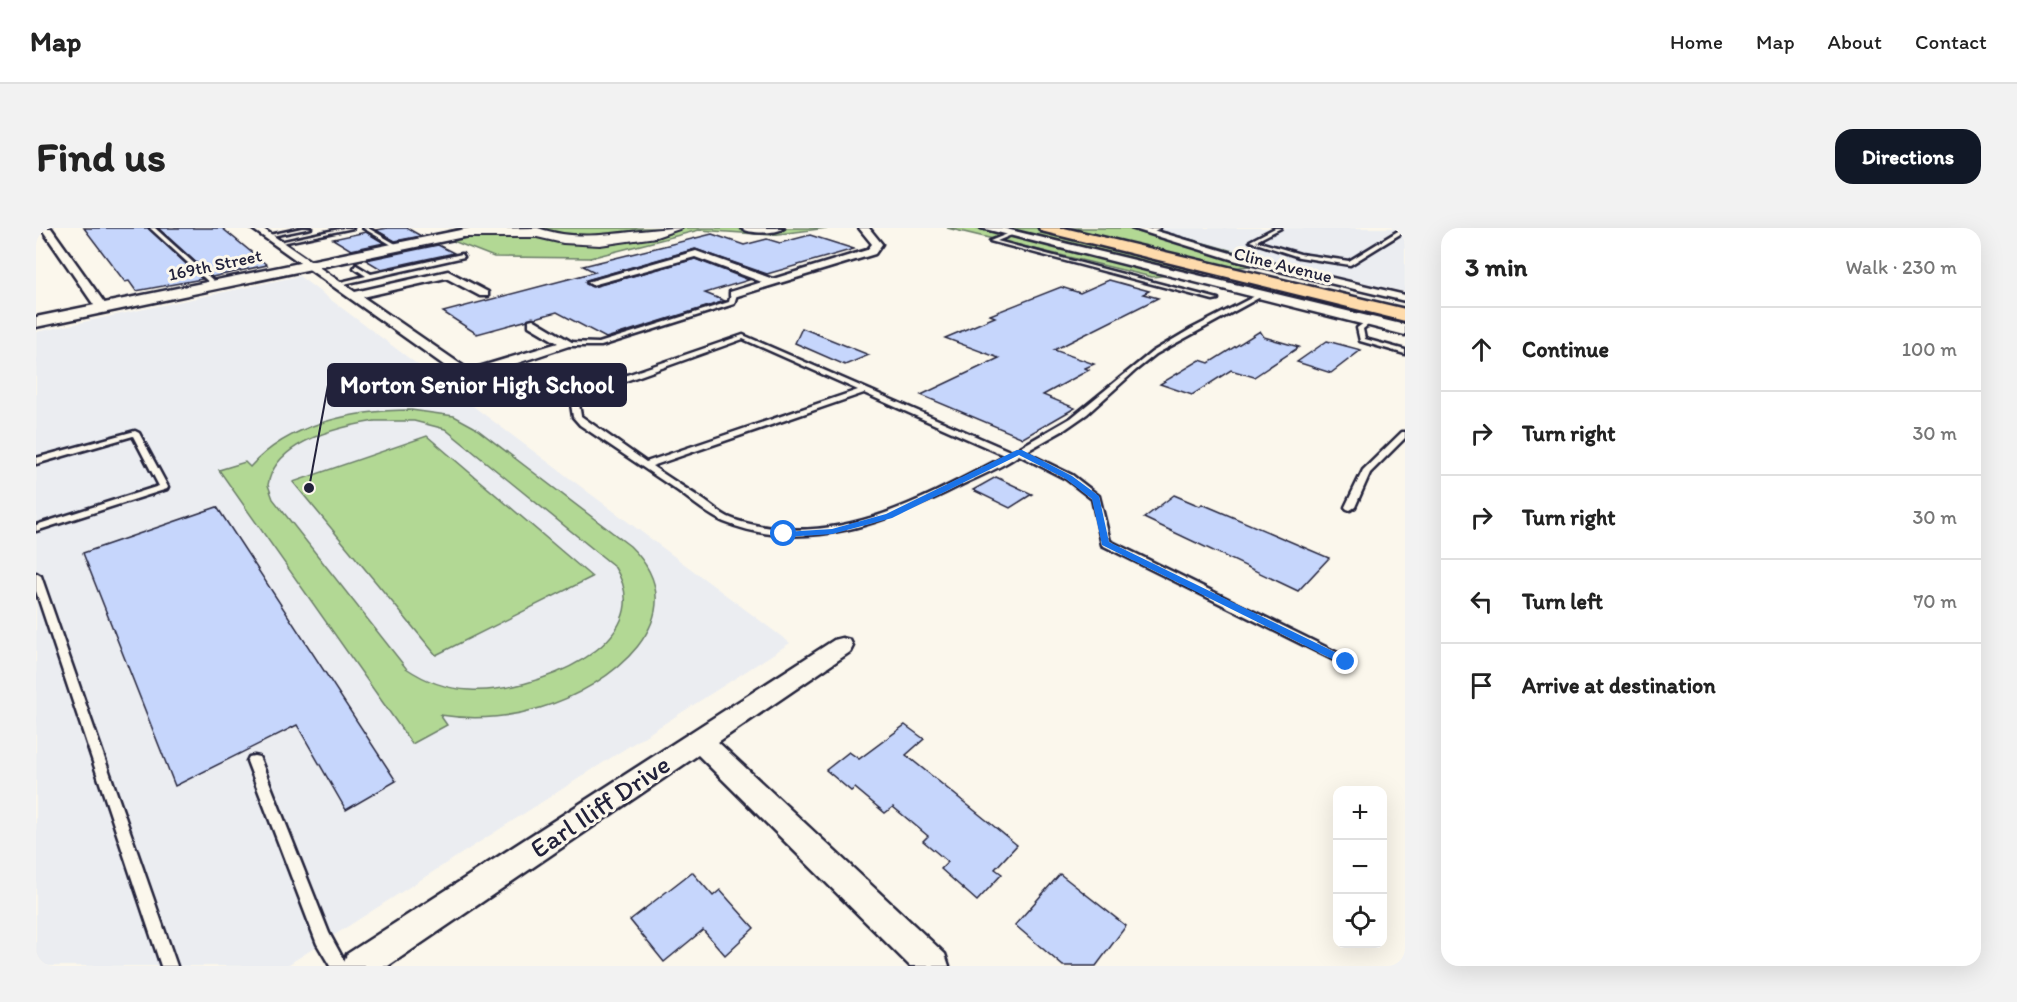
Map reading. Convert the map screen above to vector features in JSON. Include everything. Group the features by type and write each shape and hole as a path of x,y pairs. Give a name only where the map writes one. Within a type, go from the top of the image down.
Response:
{"highway":[{"name":"Cline Avenue","path":"1046,228 1405,315"},
{"name":"Cline Avenue","path":"1071,228 1405,307"},
{"path":"1078,228 1165,250"},
{"path":"1017,231 1214,268"}],"main road":[{"name":"169th Street","path":"474,231 500,228"},
{"path":"474,231 530,230 565,240 593,242 637,237 675,228"}],"street":[{"path":"46,228 102,308"},
{"path":"256,228 466,375 569,344"},
{"path":"747,228 778,228"},
{"path":"734,294 871,252 877,244 864,228"},
{"path":"987,228 1017,231 1097,254 1405,330"},
{"name":"Cline Avenue","path":"1136,228 1153,230 1240,259 1405,298"},
{"name":"169th Street","path":"36,322 474,231"},
{"path":"592,282 696,254 772,282"},
{"path":"352,296 448,274 484,294"},
{"path":"533,323 569,344"},
{"name":"Earl Iliff Drive","path":"359,966 842,646"},
{"path":"699,740 933,966"}],"lane":[{"path":"152,228 215,285"},
{"path":"267,236 309,228"},
{"path":"278,243 351,228"},
{"path":"365,228 399,247"},
{"path":"1278,228 1252,241 1299,255 1350,263 1405,229"},
{"path":"1017,231 992,241 1215,299"},
{"path":"1075,263 1097,254"},
{"path":"336,284 462,256"},
{"path":"356,267 370,276"},
{"path":"569,344 599,345 732,303 734,294"},
{"path":"1261,295 1153,354 1075,419 1016,454 889,516 832,531 801,535 764,531 726,519 577,417 575,404 580,397 743,337 865,390 1016,454 1069,477 1096,498 1105,543 1346,662"},
{"path":"1370,321 1360,328 1362,340 1405,352"},
{"path":"645,465 865,390"},
{"path":"36,461 135,433 164,487 36,528"},
{"path":"1350,507 1365,472 1405,434"},
{"path":"36,576 169,966"},
{"path":"254,761 323,938 339,966"}],"shaded area":[{"path":"1150,228 1405,228 1405,292 1276,263"},
{"path":"299,276 790,643 286,966 36,966 36,332"}],"green space":[{"path":"462,228 827,228 771,235 699,230 590,258 494,257 435,234"},
{"path":"947,228 1150,228 1276,263 1152,277"},
{"path":"411,410 454,416 474,427 630,546 650,573 656,599 651,623 638,646 617,667 593,685 540,708 490,717 440,715 447,725 412,744 219,470 245,462 250,467 284,440 324,422 346,416","holes":["375,421 414,421 445,429 614,566 625,594 621,619 606,641 583,659 555,673 525,683 495,689 470,690 444,686 406,668 273,499 268,485 273,470 282,457 310,439 344,427"]},
{"path":"427,436 592,577 436,655 293,482"}],"building":[{"path":"84,228 148,228 202,279 136,291 129,281 125,282"},
{"path":"158,228 222,228 267,265 212,277"},
{"path":"407,228 421,236 395,241 376,230"},
{"path":"366,232 384,243 351,250 333,239"},
{"path":"712,234 744,245 767,239 780,243 810,235 854,249 767,274 695,249 586,280 586,284 593,287 695,259 749,280 705,293 725,301 606,338 557,312 477,334 443,312 595,272 583,266"},
{"path":"438,245 454,253 381,269 366,260"},
{"path":"1109,280 1149,291 1143,294 1158,298 1054,350 1094,364 1085,368 1089,370 1043,395 1075,408 1023,438 921,395 999,358 945,338 995,317 990,315 1061,287 1080,293"},
{"path":"802,328 869,355 845,365 795,343"},
{"path":"1260,331 1264,337 1299,347 1254,377 1231,370 1192,395 1160,384 1200,360 1209,363"},
{"path":"1327,341 1361,350 1331,373 1297,362"},
{"path":"996,477 1032,494 1010,508 973,490"},
{"path":"1174,495 1200,506 1202,504 1329,558 1298,591 1144,518"},
{"path":"217,507 396,781 346,810 297,725 175,786 83,553"},
{"path":"905,725 924,739 906,755 1017,845 995,869 1002,874 977,901 941,869 948,862 923,841 928,836 893,807 885,813 855,788 851,791 826,770 849,752 859,759"},
{"path":"692,872 713,896 720,890 754,928 725,955 703,930 664,962 630,920"},
{"path":"1060,874 1126,926 1096,966 1063,966 1015,925"}],"waterway":[{"path":"1164,233 1218,249"}],"place":[{"name":"Morton Senior High School","path":"309,488"}],"route":[{"path":"784,534 801,535 832,531 889,516 1019,452 1069,477 1096,498 1105,543 1346,662"}]}
